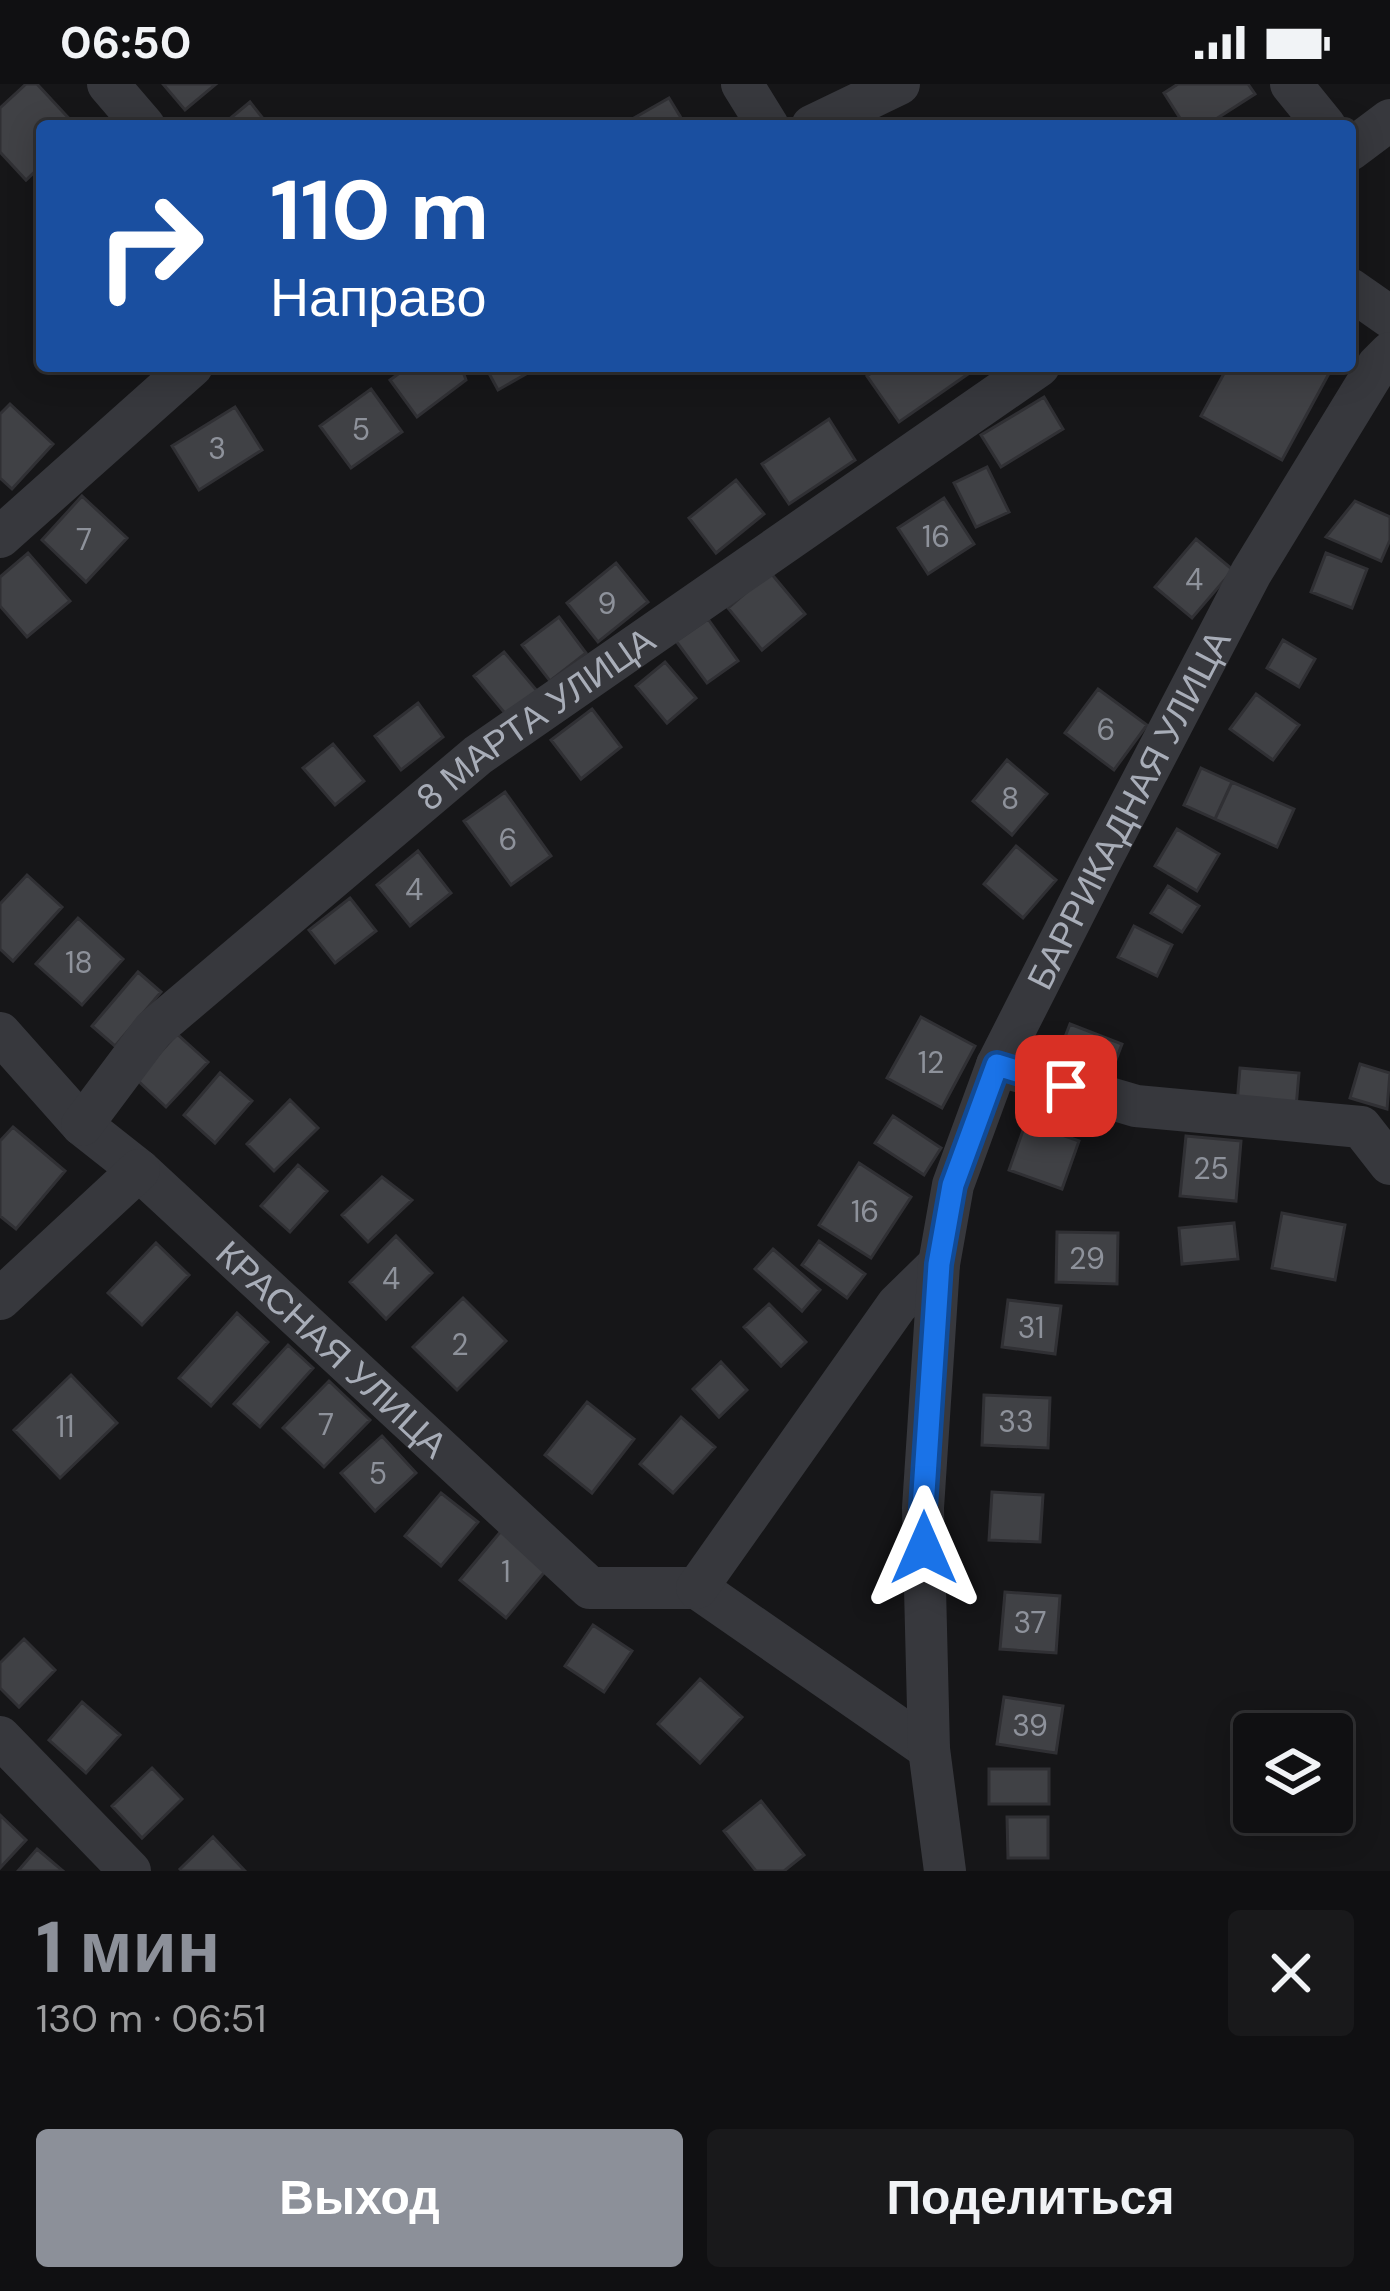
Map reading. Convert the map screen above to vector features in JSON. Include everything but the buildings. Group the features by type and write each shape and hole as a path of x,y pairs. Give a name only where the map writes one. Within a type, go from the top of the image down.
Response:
{"street":[{"path":"108,84 139,120"},
{"path":"742,84 764,120"},
{"path":"824,120 898,84"},
{"path":"1291,84 1320,120"},
{"path":"1356,146 1390,120"},
{"path":"1356,293 1390,317"},
{"name":"БАРРИКАДНАЯ УЛИЦА","path":"945,1871 929,1749 923,1508 939,1264 953,1185 997,1065 1251,573 1390,352"},
{"path":"0,537 185,372"},
{"name":"8 МАРТА УЛИЦА","path":"82,1125 153,1030 478,755 1030,372"},
{"name":"КРАСНАЯ УЛИЦА","path":"0,1033 82,1125 139,1170 590,1588 698,1588"},
{"path":"997,1065 1136,1106 1361,1127 1390,1164"},
{"path":"0,1299 139,1170"},
{"path":"929,1749 698,1588 897,1305 939,1264"},
{"path":"0,1737 130,1871"}],"route":[{"path":"924,1548 939,1264 953,1185 997,1065 1066,1086"}]}
